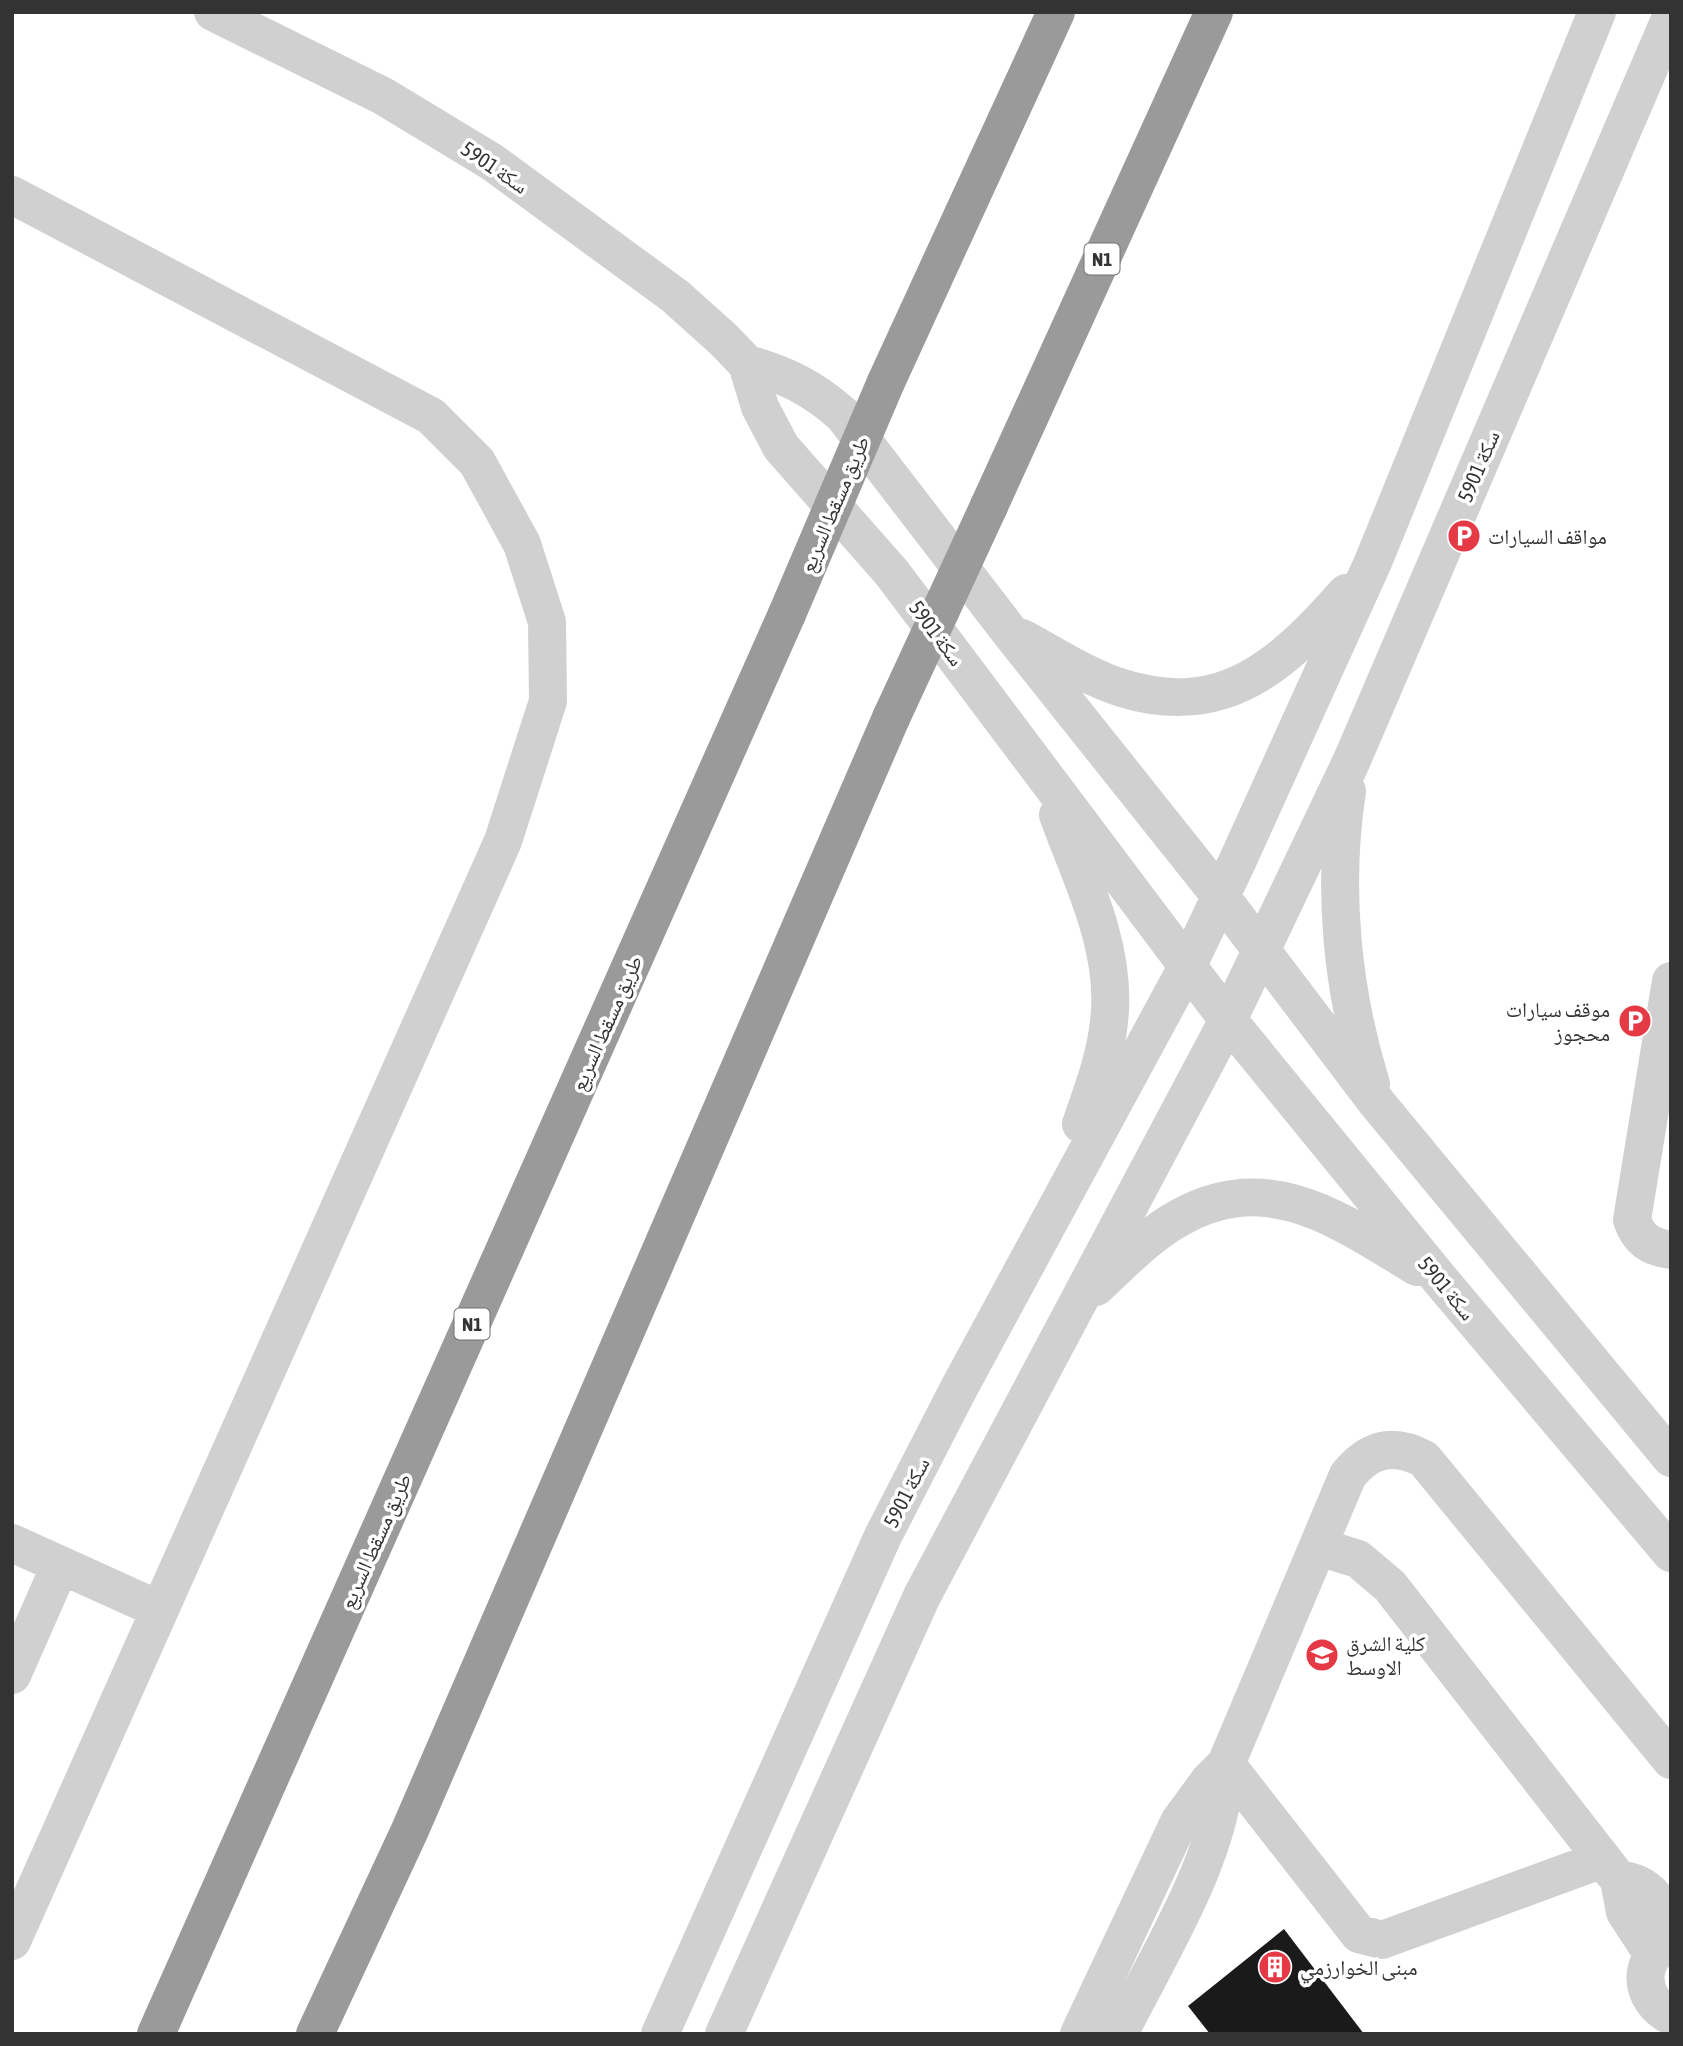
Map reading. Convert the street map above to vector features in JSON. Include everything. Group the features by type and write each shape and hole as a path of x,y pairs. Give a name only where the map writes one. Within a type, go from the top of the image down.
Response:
{"highway":[{"name":"طريق مسقط السريع","path":"156,2034 788,614 886,382 1056,12"},
{"name":"N1","path":"315,2034 410,1830 891,718 1214,12"}],"street":[{"name":"سكة 5901","path":"214,12 383,96 492,162 675,296 747,364 789,378 827,400 843,415 1009,631 1221,897 1377,1103 1671,1458"},
{"name":"سكة 5901","path":"660,2034 883,1536 1052,1215 1187,967 1221,897 1373,562 1597,12"},
{"name":"سكة 5901","path":"724,2034 916,1608 1228,1020 1352,760 1671,16"},
{"path":"12,195 431,416 477,463 522,544 547,622 548,701 503,841 12,1941"},
{"name":"سكة 5901","path":"747,364 760,407 782,447 892,573 1228,1020 1441,1282 1606,1473 1671,1553"},
{"path":"1009,631 1122,688 1154,695 1186,696 1219,691 1249,680 1278,663 1303,642 1373,562"},
{"path":"1352,760 1342,847 1340,908 1352,1008 1377,1103"},
{"path":"1042,774 1097,918 1105,948 1110,1009 1099,1070 1052,1215"},
{"path":"1671,981 1632,1220 1643,1240 1652,1246 1671,1250"},
{"path":"1076,1304 1155,1235 1179,1218 1206,1206 1235,1199 1264,1197 1294,1201 1321,1210 1441,1282"},
{"path":"1119,2034 1209,1854 1222,1810 1226,1764 1348,1475 1359,1461 1374,1452 1391,1448 1409,1451 1424,1460 1671,1760"},
{"path":"12,1543 160,1611"},
{"path":"1319,1547 1358,1559 1390,1586 1611,1869 1625,1912 1662,1949 1644,1978 1651,2002 1671,2016"},
{"path":"12,1675 60,1566"},
{"path":"1226,1764 1359,1934 1370,1939 1382,1940 1611,1869 1665,1899"},
{"path":"1079,2034 1179,1822 1209,1781 1226,1764"}],"building":[{"name":"مبنى الخوارزمي","path":"1284,1929 1364,2034 1210,2034 1188,2006"}],"place":[{"name":"مواقف السيارات","path":"1464,536"},
{"name":"موقف سيارات محجوز","path":"1635,1021"},
{"name":"كلية الشرق الاوسط","path":"1322,1655"},
{"name":"مبنى الخوارزمي","path":"1275,1967"}]}
